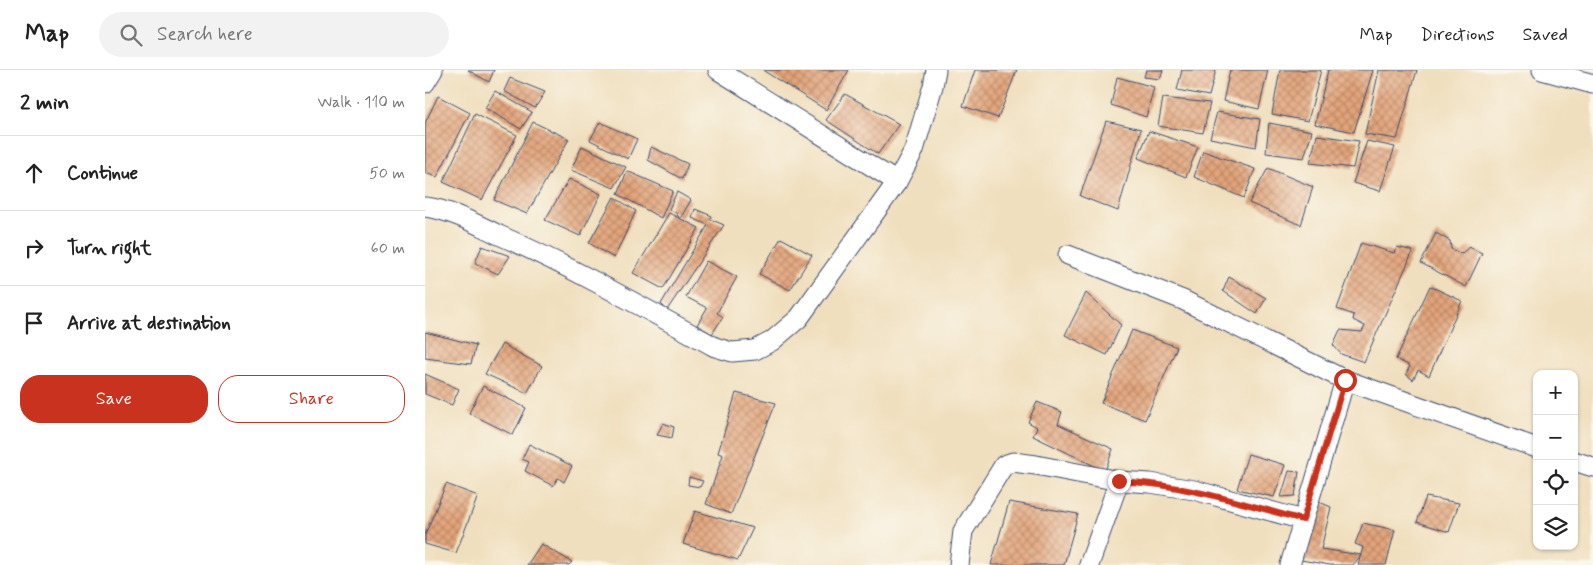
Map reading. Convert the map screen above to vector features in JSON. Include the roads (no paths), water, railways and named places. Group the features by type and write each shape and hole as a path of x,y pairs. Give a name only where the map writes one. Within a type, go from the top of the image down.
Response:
{"street":[{"path":"425,83 433,70"},
{"path":"718,70 897,182"},
{"path":"425,207 453,214 522,245 586,276 715,347 731,352 755,350 772,341 799,318 897,182 914,150 936,70"},
{"path":"1541,70 1593,84"},
{"path":"1068,255 1183,300 1345,380 1533,447"},
{"path":"1289,565 1345,380"},
{"path":"959,565 963,531 1004,465 1013,462 1119,481 1150,483 1194,490 1303,520"},
{"path":"1578,462 1593,468"},
{"path":"1089,565 1119,481"}]}
